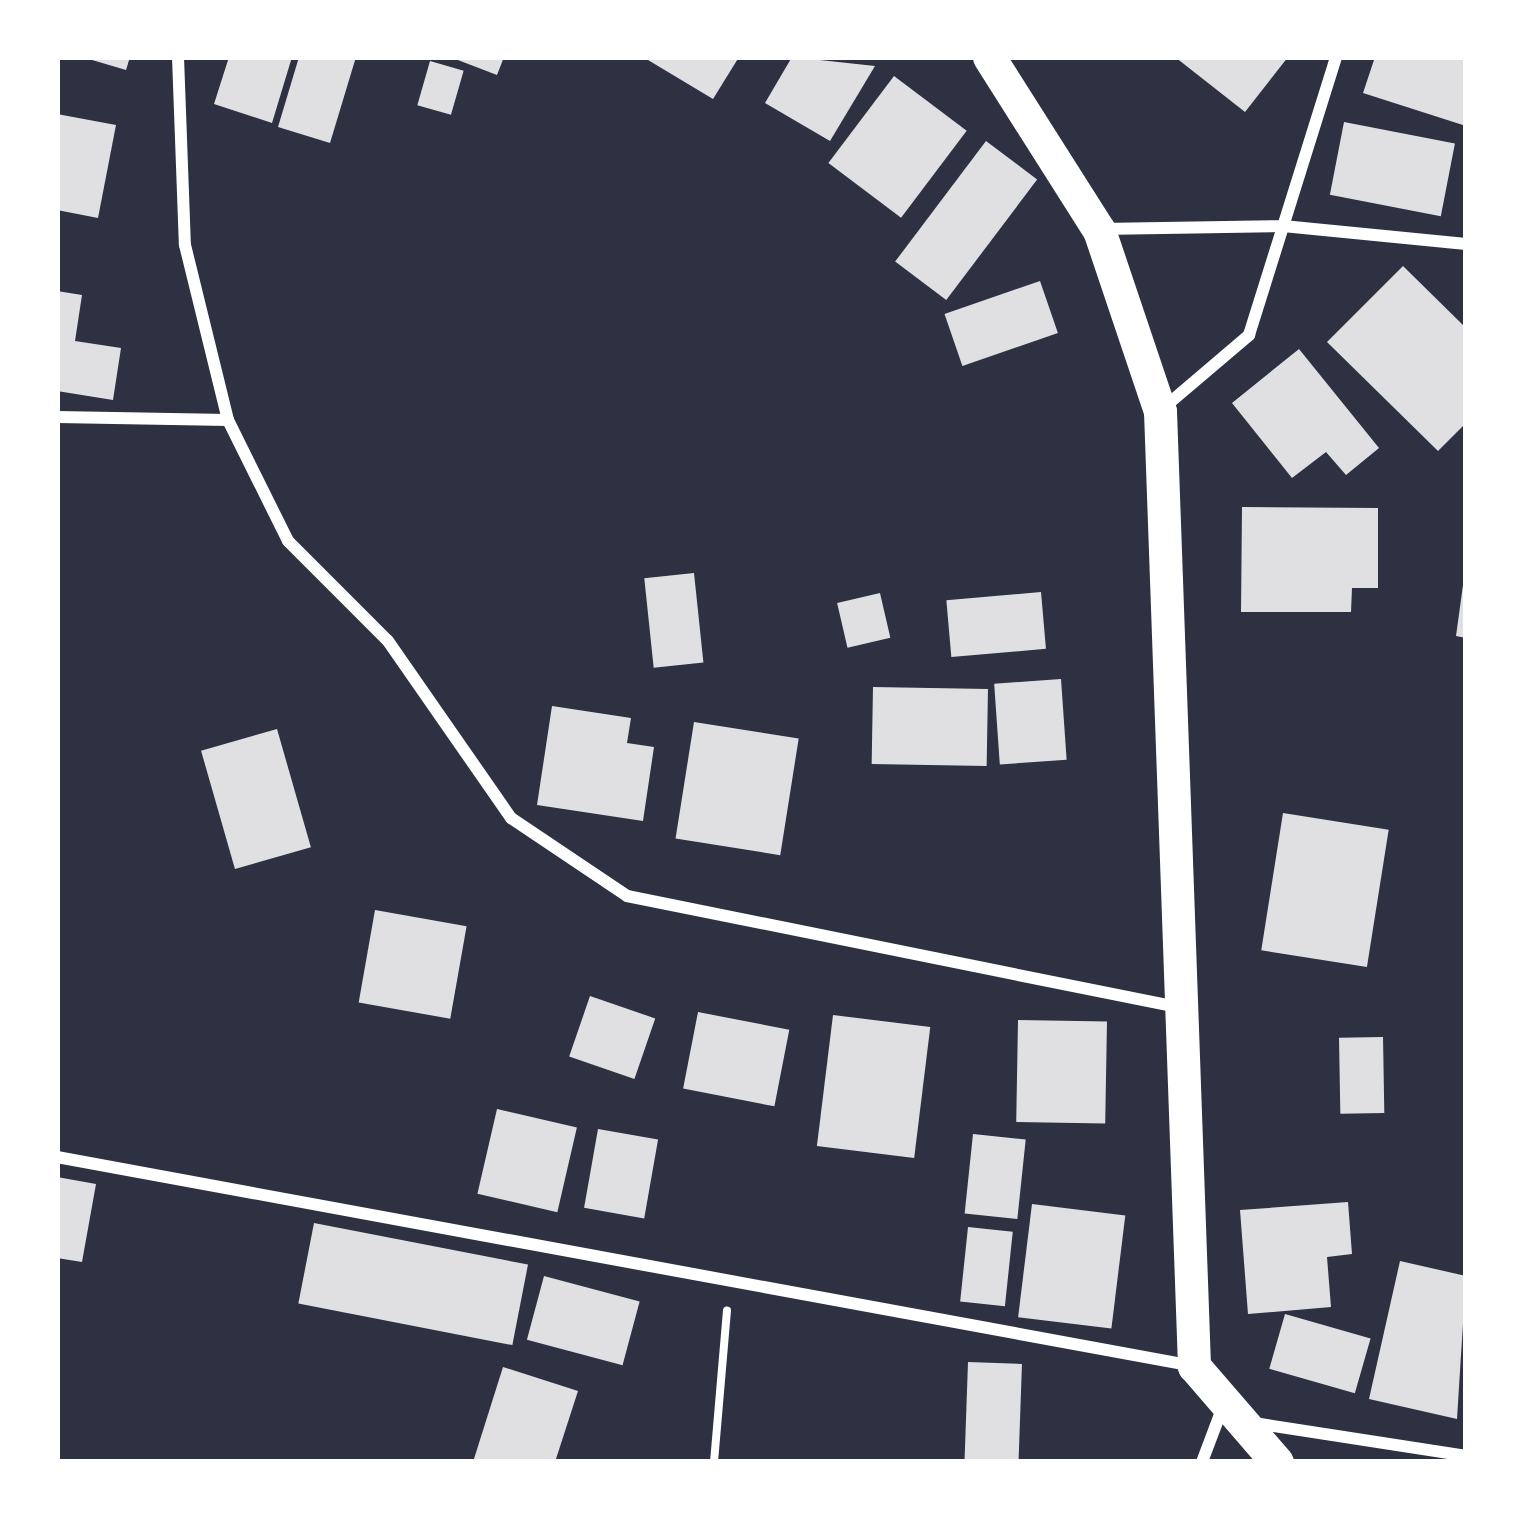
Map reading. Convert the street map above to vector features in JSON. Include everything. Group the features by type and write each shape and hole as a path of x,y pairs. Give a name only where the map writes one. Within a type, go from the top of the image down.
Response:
{"highway":[{"path":"989,57 1099,230 1160,411 1190,1010 1194,1366 1277,1462"}],"street":[{"path":"178,57 185,245 228,420 288,541 388,640 511,818 627,896 1190,1010"},
{"path":"1160,411 1250,335 1336,57"},
{"path":"1099,230 1283,226 1466,244"},
{"path":"57,416 228,420"},
{"path":"57,1157 1194,1366"},
{"path":"1202,1462 1233,1412 1466,1456"}],"path":[{"path":"715,1462 729,1280"}],"building":[{"path":"82,57 130,57 126,70"},
{"path":"229,57 292,57 272,123 214,104"},
{"path":"299,57 356,57 330,143 278,127"},
{"path":"450,57 504,57 497,75"},
{"path":"643,57 739,57 713,99"},
{"path":"792,57 875,66 830,141 765,103"},
{"path":"1175,57 1288,57 1245,112"},
{"path":"1375,57 1466,57 1466,126 1363,93"},
{"path":"430,61 464,71 451,115 417,105"},
{"path":"894,76 967,131 901,218 828,163"},
{"path":"57,114 116,125 98,218 57,210"},
{"path":"1344,122 1455,144 1441,216 1330,195"},
{"path":"986,141 1037,180 946,300 895,262"},
{"path":"1403,266 1466,328 1466,423 1438,451 1327,342"},
{"path":"1040,281 1058,333 962,366 945,314"},
{"path":"57,291 82,295 75,341 121,348 113,400 57,391"},
{"path":"1299,349 1379,448 1346,475 1326,452 1292,478 1232,403"},
{"path":"1242,507 1378,508 1378,588 1352,588 1351,612 1241,612"},
{"path":"694,573 703,663 654,668 644,578"},
{"path":"1466,585 1466,638 1456,636"},
{"path":"1041,592 1046,649 951,657 946,600"},
{"path":"880,593 890,638 847,648 837,603"},
{"path":"1061,679 1067,760 1000,764 994,684"},
{"path":"873,687 988,689 987,766 872,764"},
{"path":"552,706 631,718 627,743 654,747 643,821 537,805"},
{"path":"694,722 799,739 780,855 676,839"},
{"path":"277,729 311,847 235,869 201,751"},
{"path":"1283,813 1389,830 1367,967 1261,950"},
{"path":"375,910 467,926 450,1019 359,1003"},
{"path":"590,996 655,1018 634,1079 569,1057"},
{"path":"698,1012 789,1030 774,1106 683,1089"},
{"path":"833,1015 930,1027 914,1158 817,1146"},
{"path":"1018,1020 1107,1022 1105,1124 1016,1122"},
{"path":"1383,1037 1384,1113 1340,1114 1339,1038"},
{"path":"497,1109 577,1127 557,1212 477,1194"},
{"path":"598,1129 658,1140 644,1218 584,1208"},
{"path":"973,1134 1026,1140 1017,1219 965,1214"},
{"path":"57,1177 96,1184 82,1262 57,1258"},
{"path":"1348,1202 1352,1254 1327,1257 1331,1307 1248,1314 1240,1210"},
{"path":"1032,1204 1125,1215 1111,1329 1018,1317"},
{"path":"314,1223 528,1265 512,1345 298,1303"},
{"path":"968,1227 1013,1232 1005,1306 960,1302"},
{"path":"1400,1261 1466,1276 1457,1419 1369,1399"},
{"path":"544,1276 640,1302 623,1365 527,1340"},
{"path":"1285,1314 1371,1339 1355,1393 1269,1369"},
{"path":"968,1362 1022,1364 1019,1462 965,1462"},
{"path":"503,1367 578,1391 555,1462 473,1462"}]}
